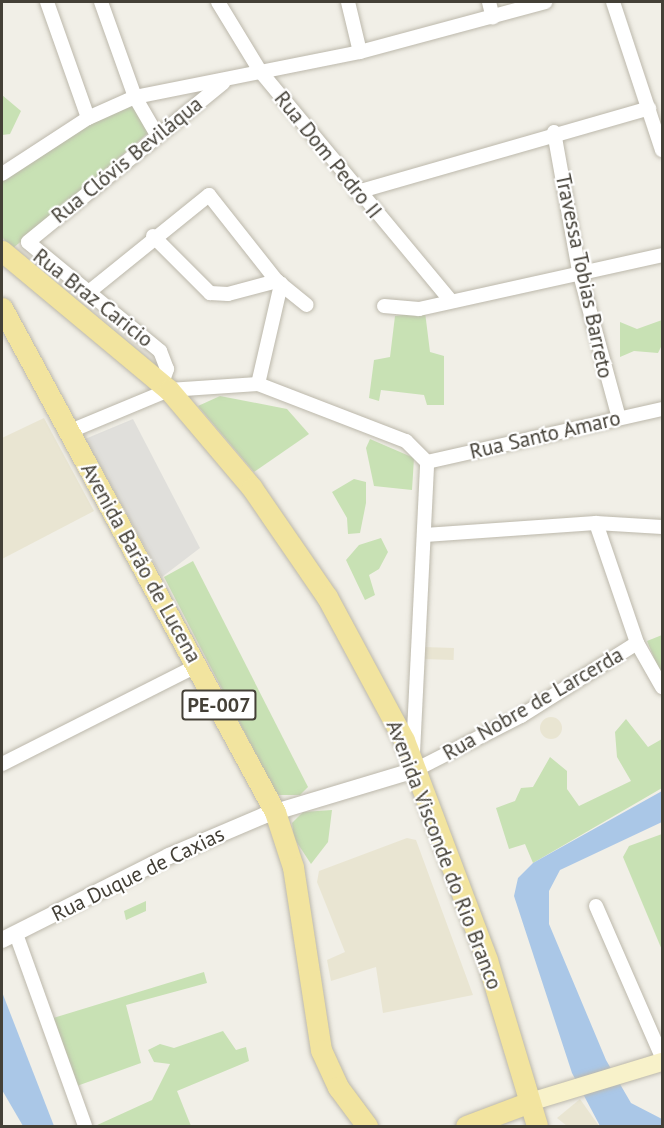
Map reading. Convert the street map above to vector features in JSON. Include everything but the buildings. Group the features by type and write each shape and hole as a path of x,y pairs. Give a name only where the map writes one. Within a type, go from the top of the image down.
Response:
{"main road":[{"name":"Avenida Visconde do Rio Branco","path":"2,251 166,386 247,481 327,597 414,767 487,960 537,1126"},
{"name":"Avenida Barão de Lucena","path":"2,308 68,432 198,665 275,812 297,888 321,1050 338,1087 366,1126"},
{"path":"466,1126 572,1088 663,1062"}],"street":[{"path":"47,2 88,118"},
{"path":"101,2 135,97 157,135"},
{"name":"Rua Dom Pedro II","path":"218,2 260,71 357,192 451,301"},
{"path":"348,2 360,52"},
{"path":"489,2 493,18"},
{"name":"Rua Clóvis Beviláqua","path":"2,174 88,118 135,97 223,83 260,71 360,52 493,18 545,2"},
{"path":"613,2 663,150"},
{"name":"Rua Clóvis Beviláqua","path":"30,242 157,135 223,83"},
{"path":"357,192 554,132 649,108"},
{"name":"Travessa Tobias Barreto","path":"554,132 579,271 619,418"},
{"path":"90,291 202,196 218,199 279,282 307,305"},
{"path":"153,236 210,293 228,294 279,282"},
{"name":"Rua Braz Caricio","path":"30,242 160,351 167,369 166,386"},
{"path":"384,306 418,309 579,271 663,255"},
{"path":"258,384 279,282"},
{"path":"68,432 166,386 258,384 372,426 413,445 427,462 414,767 275,812"},
{"name":"Rua Santo Amaro","path":"427,462 663,409"},
{"path":"424,535 596,523 663,527"},
{"path":"596,523 637,643"},
{"name":"Rua Nobre de Larcerda","path":"414,767 521,716 637,643 663,687"},
{"path":"2,764 198,665"},
{"name":"Rua Duque de Caxias","path":"9,937 169,856 275,812"},
{"path":"596,906 663,1057"},
{"path":"9,937 85,1126"}],"shaded area":[{"path":"44,418 94,511 2,559 2,438"},
{"path":"133,419 200,548 162,577 85,439"},
{"path":"423,647 454,648 454,660 423,659"},
{"path":"551,717 559,720 562,728 559,736 551,739 543,736 540,728 543,720"},
{"path":"407,838 416,840 473,995 383,1013 376,967 331,981 327,960 345,952 317,882 319,871"},
{"path":"580,1099 599,1126 567,1126 557,1118"}],"green space":[{"path":"2,95 21,111 10,134 2,135"},
{"path":"133,105 148,133 12,249 2,237 2,179 92,122"},
{"path":"425,312 430,352 444,356 444,405 427,405 424,395 381,390 379,401 369,398 374,360 390,357 395,316"},
{"path":"662,320 662,345 658,353 634,351 620,357 620,322 637,329"},
{"path":"220,396 287,409 309,434 254,472 198,406"},
{"path":"370,439 414,458 412,490 374,486 366,448"},
{"path":"354,479 366,482 366,503 360,533 348,534 347,518 332,492"},
{"path":"381,538 388,552 379,569 369,575 375,595 365,600 346,560 359,545"},
{"path":"193,561 308,787 300,795 277,795 164,577"},
{"path":"662,635 662,677 647,641"},
{"path":"626,719 648,747 662,739 662,788 533,863 525,844 509,849 496,808 515,801 521,788 533,787 550,757 567,771 567,789 579,806 631,781 617,757 615,732"},
{"path":"332,810 328,842 311,864 294,838 292,823 303,812"},
{"path":"662,834 662,950 623,857 629,846"},
{"path":"146,901 146,911 126,920 124,911"},
{"path":"204,972 207,983 126,1005 141,1063 74,1087 50,1019"},
{"path":"223,1031 236,1050 246,1047 249,1061 177,1091 191,1126 95,1126 152,1100 170,1064 154,1062 148,1050 160,1044 174,1048"}],"water":[{"path":"662,791 662,822 560,870 549,891 549,924 606,1060 631,1103 662,1119 662,1126 600,1126 572,1073 514,896 518,878 533,863"},
{"path":"2,992 54,1126 23,1126 2,1090"}]}
